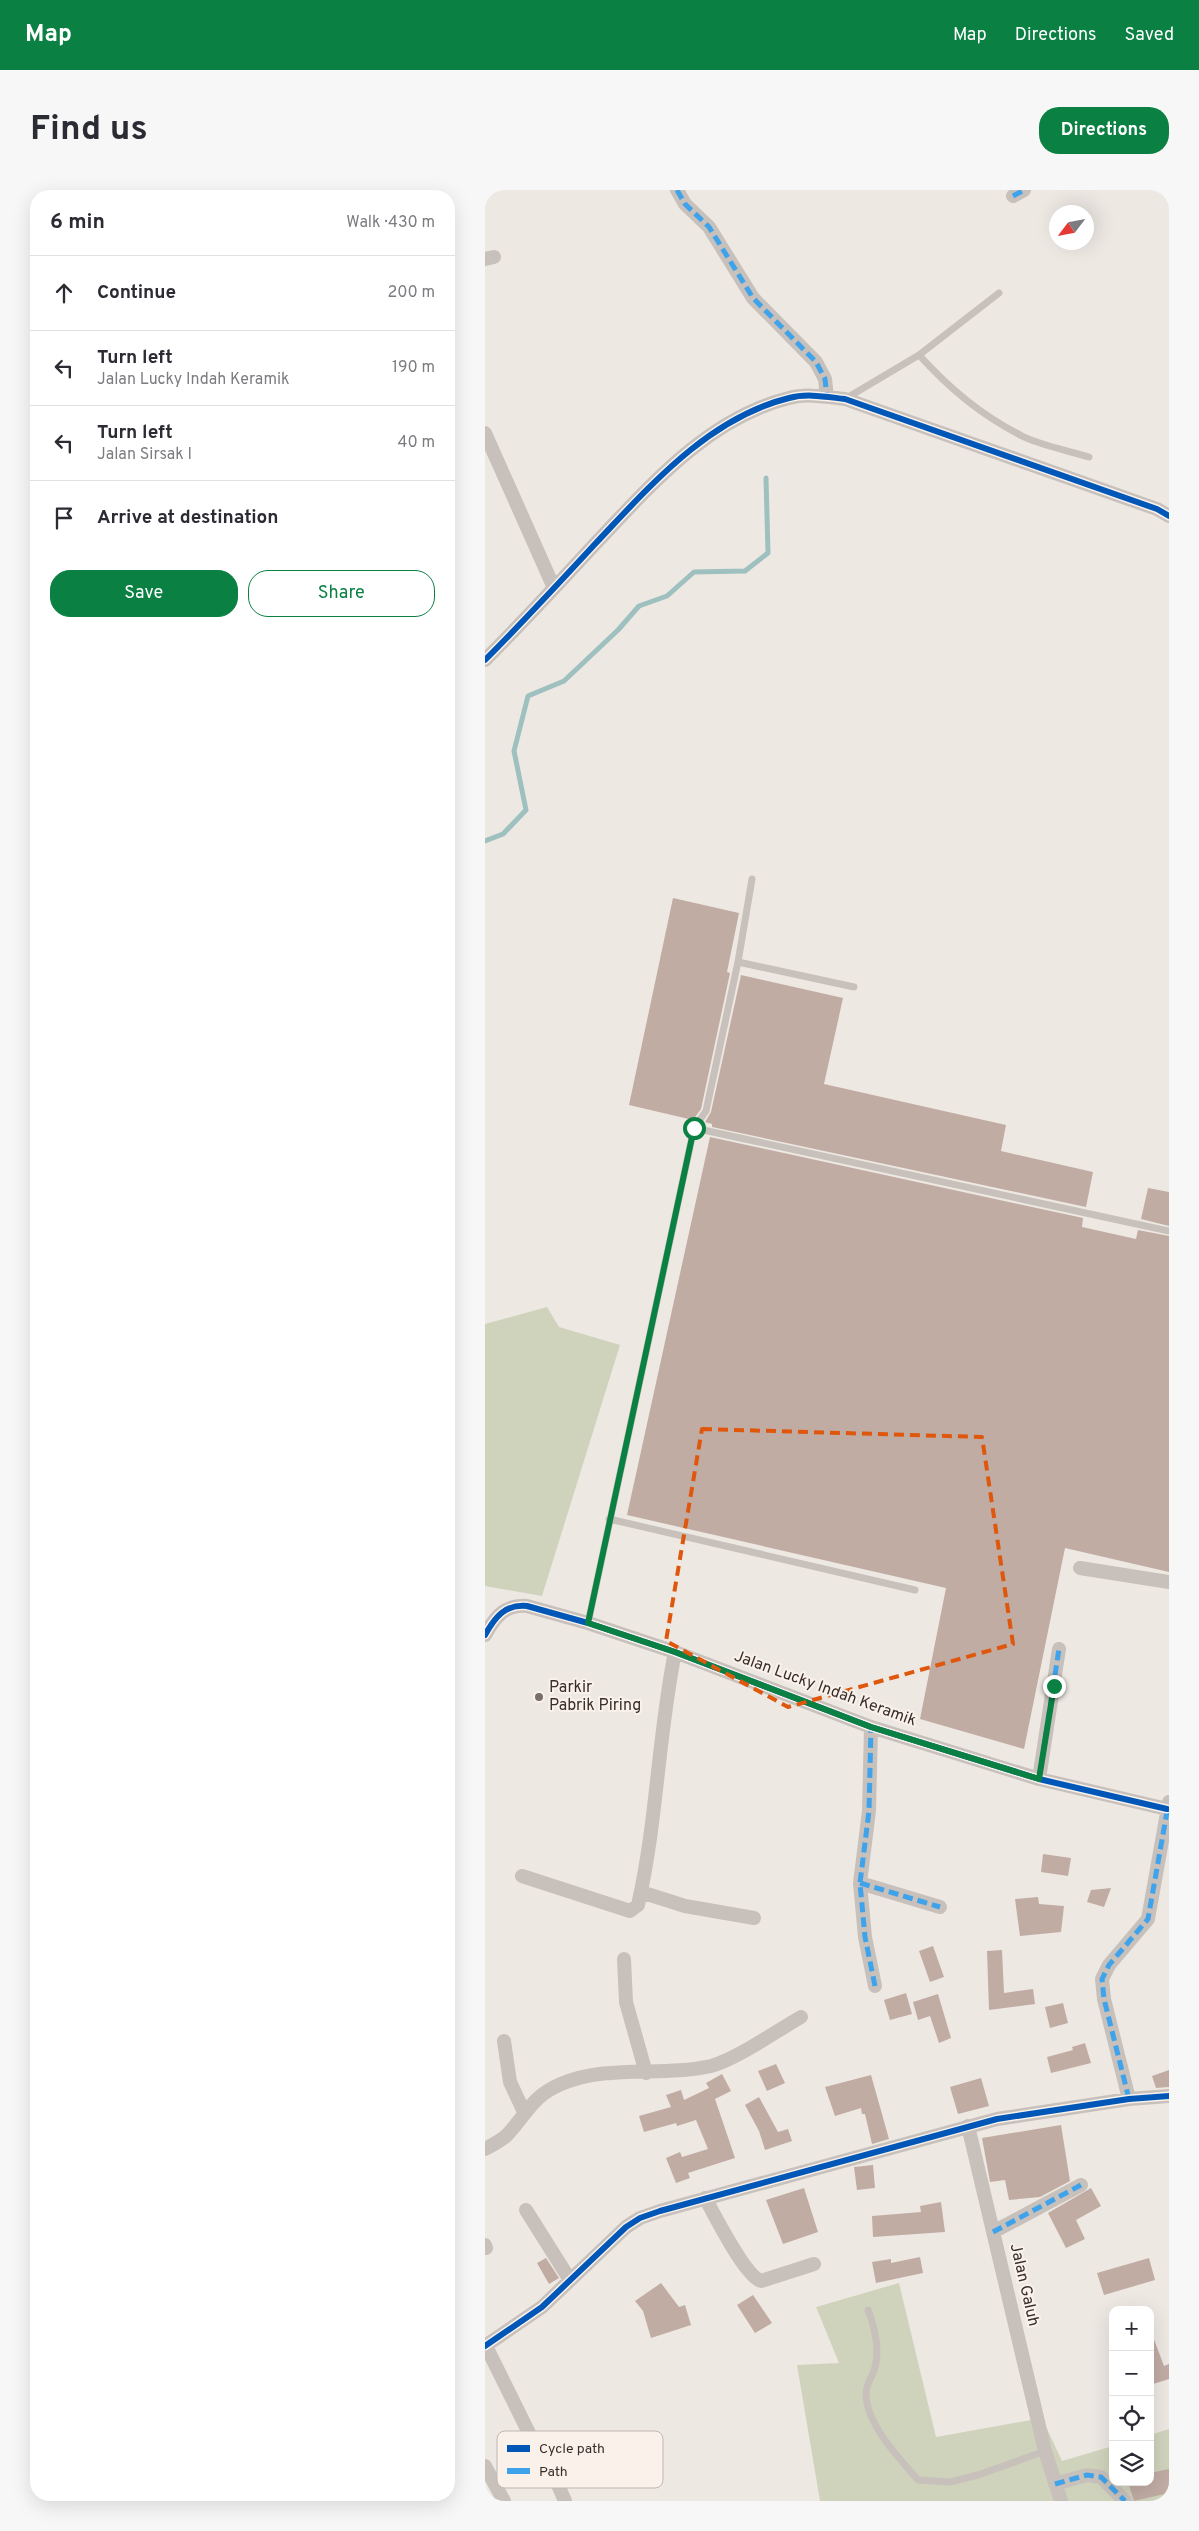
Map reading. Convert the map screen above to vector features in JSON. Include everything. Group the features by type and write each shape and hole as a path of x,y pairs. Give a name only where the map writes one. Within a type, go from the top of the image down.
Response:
{"street":[{"path":"677,190 685,204 709,227 753,298 816,362 825,379 827,397"},
{"path":"485,660 655,480 696,446 747,413 772,403 798,396 845,399 1157,509 1169,516"},
{"path":"485,433 554,588"},
{"path":"1080,1568 1169,1582"},
{"name":"Jalan Lucky Indah Keramik","path":"485,1634 498,1614 516,1605 588,1623 675,1652 871,1727 1039,1779 1168,1806"},
{"path":"1039,1779 1059,1649"},
{"path":"522,1876 630,1911 638,1905 651,1833 668,1690 675,1652"},
{"path":"871,1727 869,1811 860,1883 865,1937 875,1986"},
{"path":"1129,2099 1104,1999 1102,1979 1109,1965 1148,1919 1168,1806"},
{"path":"860,1883 940,1906"},
{"path":"641,1892 685,1906 754,1918"},
{"path":"625,1959 626,2002 646,2073"},
{"path":"485,2150 506,2137 524,2112 542,2094 576,2078 593,2075 646,2073 713,2065 801,2017"},
{"path":"504,2042 510,2082 524,2112"},
{"path":"529,2431 486,2346 542,2307 626,2228 640,2218 705,2198 785,2178 997,2119 1129,2099 1169,2096"},
{"name":"Jalan Galuh","path":"968,2126 1045,2452 1061,2501"},
{"path":"993,2232 1081,2186"},
{"path":"705,2198 735,2252 754,2278 761,2281 814,2264"},
{"path":"526,2210 570,2280"},
{"path":"485,2466 503,2501"},
{"path":"1055,2484 1087,2475 1101,2477 1125,2501"},
{"path":"558,2488 565,2501"}],"lane":[{"path":"845,399 919,355 999,293"},
{"path":"919,355 948,386 978,410 1023,436 1089,457"},
{"path":"588,1623 694,1128 706,1111 738,962 752,879"},
{"path":"738,962 854,987"},
{"path":"694,1128 1169,1231"},
{"path":"609,1519 915,1590"},
{"path":"868,2310 877,2340 876,2366 867,2386 866,2397 875,2423 889,2447 918,2480 950,2482 978,2475 1045,2452"}],"highlighted area":[{"path":"702,1429 982,1437 1013,1644 788,1707 666,1641"}],"green space":[{"path":"547,1307 559,1327 620,1345 542,1596 485,1586 485,1324"},
{"path":"899,2283 936,2437 1042,2418 1062,2461 1109,2447 1109,2486 1154,2486 1154,2434 1169,2429 1169,2501 820,2501 797,2365 839,2363 816,2307"}],"building":[{"path":"673,898 739,913 727,972 730,973 701,1109 693,1120 629,1105"},
{"path":"741,975 843,998 824,1084 1006,1125 1001,1151 1093,1172 1086,1207 712,1127 712,1124 705,1122 711,1112"},
{"path":"710,1137 1083,1218 1082,1227 1136,1239 1138,1230 1169,1236 1169,1572 1065,1548 1024,1749 920,1719 946,1588 627,1515"},
{"path":"1148,1188 1169,1192 1169,1226 1141,1219"},
{"path":"1043,1854 1071,1858 1068,1876 1041,1872"},
{"path":"1111,1888 1104,1907 1087,1902 1091,1890"},
{"path":"1038,1897 1039,1904 1064,1906 1061,1932 1020,1936 1015,1899"},
{"path":"933,1946 944,1977 930,1982 919,1951"},
{"path":"1002,1950 1004,1993 1033,1989 1035,2004 989,2010 987,1951"},
{"path":"906,1993 912,2014 890,2020 884,2000"},
{"path":"938,1994 951,2038 939,2043 930,2016 918,2020 913,2002"},
{"path":"1063,2003 1068,2023 1050,2028 1045,2007"},
{"path":"1085,2043 1091,2063 1051,2073 1047,2057 1073,2050 1072,2047"},
{"path":"776,2064 785,2083 767,2091 758,2071"},
{"path":"1169,2070 1169,2087 1156,2088 1152,2076"},
{"path":"722,2074 731,2091 715,2099 735,2158 688,2173 690,2178 676,2183 666,2158 680,2152 682,2157 708,2149 696,2120 677,2126 676,2123 644,2132 639,2116 671,2107 666,2095 681,2090 684,2100 709,2088 706,2083"},
{"path":"871,2075 889,2139 872,2144 865,2114 862,2114 861,2108 835,2116 825,2087"},
{"path":"981,2078 989,2106 958,2114 950,2087"},
{"path":"759,2097 778,2132 788,2129 792,2141 765,2150 759,2131 745,2105"},
{"path":"1061,2125 1070,2181 1040,2197 1009,2200 1005,2180 990,2182 982,2138"},
{"path":"873,2165 875,2188 857,2190 854,2167"},
{"path":"804,2188 818,2232 783,2244 766,2200"},
{"path":"1091,2188 1101,2206 1076,2220 1085,2239 1066,2248 1048,2213"},
{"path":"941,2202 945,2232 873,2237 872,2216 921,2212 920,2206"},
{"path":"920,2257 923,2273 876,2283 872,2262 891,2259 891,2263"},
{"path":"546,2258 559,2278 549,2284 537,2263"},
{"path":"1149,2258 1155,2280 1104,2295 1097,2273"},
{"path":"661,2283 679,2307 685,2305 691,2325 651,2338 643,2311 635,2301"},
{"path":"753,2295 772,2323 755,2333 737,2305"},
{"path":"1154,2339 1164,2366 1169,2364 1169,2379 1154,2384"},
{"path":"1169,2469 1169,2493 1134,2501 1129,2486 1154,2486 1154,2472"}],"waterway":[{"path":"485,841 503,834 526,810 514,751 528,696 564,681 618,630 639,606 667,596 694,572 745,571 768,553 766,478"}],"marked path":[{"path":"677,190 685,204 709,227 753,298 816,362 825,379 827,397"},
{"path":"1013,196 1024,190"},
{"path":"1039,1779 1059,1649"},
{"path":"875,1728 871,1727 869,1811 860,1883 865,1937 875,1986"},
{"path":"1129,2099 1104,1999 1102,1979 1109,1965 1148,1919 1168,1806"},
{"path":"860,1883 940,1907"},
{"path":"993,2232 1081,2185"},
{"path":"1055,2484 1087,2475 1101,2477 1125,2501"}],"cycle path":[{"path":"485,660 637,500 682,457 732,421 760,408 789,398 817,396 845,399 1157,509 1169,516"},
{"path":"485,1635 501,1613 513,1607 527,1606 588,1623 675,1652 871,1727 1039,1779 1167,1809"},
{"path":"485,2346 542,2307 626,2227 640,2218 997,2119 1129,2099 1169,2096"}],"place":[{"name":"Parkir Pabrik Piring","path":"539,1697"}],"route":[{"path":"694,1128 588,1623 675,1652 871,1727 1039,1779 1054,1686"}]}
